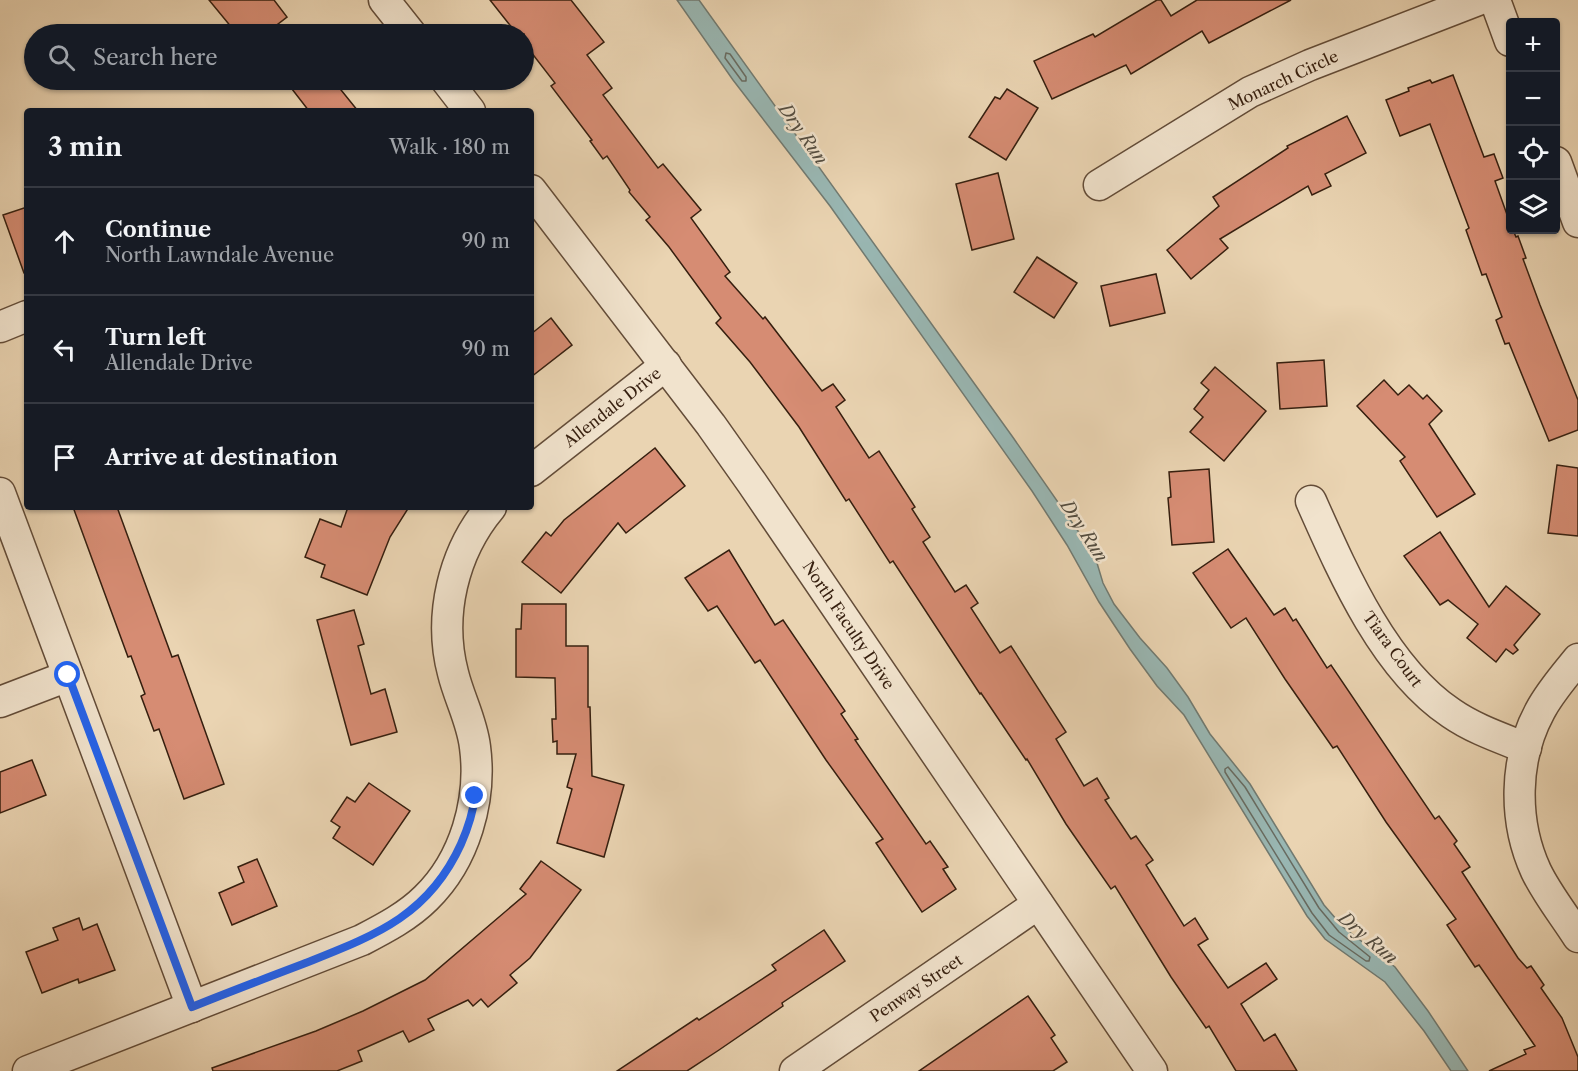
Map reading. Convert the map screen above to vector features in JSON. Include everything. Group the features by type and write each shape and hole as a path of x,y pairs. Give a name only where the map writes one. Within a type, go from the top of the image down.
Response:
{"street":[{"path":"384,0 403,24"},
{"name":"Monarch Circle","path":"1099,185 1250,92 1310,64 1478,0"},
{"path":"1495,0 1506,30"},
{"path":"1560,173 1578,222"},
{"name":"North Faculty Drive","path":"534,194 666,365 752,483 1152,1071"},
{"path":"0,327 24,317"},
{"name":"Allendale Drive","path":"534,469 666,365"},
{"path":"0,493 192,1007"},
{"name":"Tiara Court","path":"1311,501 1351,588 1408,674 1434,700 1454,715 1475,727 1526,748"},
{"path":"28,1071 370,936 396,922 426,898 449,868 466,833 471,815 477,771 475,745 449,658 448,608 462,554 489,510"},
{"path":"1578,659 1557,685 1532,728 1526,748 1520,786 1520,812 1524,837 1539,877 1578,937"},
{"path":"0,702 68,675"},
{"name":"Penway Street","path":"795,1071 1038,904"}],"water":[{"name":"Dry Run","path":"677,0 699,0 1078,531 1097,563 1103,583 1114,604 1167,668 1210,734 1250,784 1324,905 1343,927 1395,967 1468,1071 1451,1071 1424,1031 1385,982 1325,939 1307,916 1184,715 1157,686 1130,649 1032,491 830,206 733,80"}],"building":[{"path":"209,0 274,0 287,17 278,24 229,24"},
{"path":"490,0 571,0 604,42 587,55 612,88 603,95 658,168 663,164 701,210 691,218 730,272 725,276 763,319 765,317 822,391 833,384 845,400 836,407 869,458 879,451 915,507 912,509 930,537 923,542 955,592 966,585 978,603 971,608 1000,653 1011,646 1066,732 1056,739 1084,786 1097,778 1109,798 1105,800 1131,839 1136,836 1153,860 1146,865 1184,926 1195,918 1208,939 1198,945 1228,988 1266,963 1277,979 1241,1004 1264,1041 1275,1034 1297,1071 1236,1071 1209,1026 1206,1028 1171,977 1115,886 1111,889 1066,824 1027,759 980,694 893,561 890,563 849,499 846,501 799,427 750,362 716,323 721,318 669,247 646,220 650,217 629,192 630,190 607,156 603,159 590,141 592,140 551,86 555,83 534,56 534,24 509,24"},
{"path":"1157,0 1161,0 1171,16 1197,0 1291,0 1209,43 1202,31 1131,74 1126,65 1052,99 1034,61 1093,34 1095,37"},
{"path":"1453,75 1484,157 1494,154 1503,178 1495,181 1506,212 1506,234 1518,236 1526,258 1523,259 1578,400 1578,430 1549,441 1509,343 1505,344 1496,320 1502,317 1486,274 1482,275 1466,230 1469,228 1430,124 1400,136 1386,100 1409,91 1408,88 1430,80 1432,83"},
{"path":"1007,89 1038,108 1006,160 969,137 995,97 1000,99"},
{"path":"293,90 341,90 356,108 307,108"},
{"path":"1347,116 1366,153 1325,174 1331,186 1312,195 1308,186 1220,239 1228,248 1191,279 1167,250 1219,206 1213,197 1288,148 1287,146"},
{"path":"998,173 1014,239 972,250 956,184"},
{"path":"24,208 24,273 3,215"},
{"path":"1037,257 1077,283 1054,318 1014,292"},
{"path":"1156,274 1165,313 1110,326 1101,286"},
{"path":"551,318 572,345 534,375 534,332"},
{"path":"1324,360 1327,406 1280,409 1277,363"},
{"path":"1215,367 1266,411 1224,461 1190,432 1203,417 1194,409 1209,390 1201,383"},
{"path":"1384,380 1398,395 1409,385 1423,399 1427,395 1442,411 1429,424 1475,494 1437,517 1400,461 1405,457 1357,406"},
{"path":"655,448 685,486 626,533 618,523 561,593 522,562 546,532 551,536 564,520"},
{"path":"1557,465 1578,468 1578,536 1548,533"},
{"path":"1209,469 1214,542 1172,545 1168,498 1171,497 1169,472"},
{"path":"74,510 118,510 172,657 178,655 224,784 184,799 159,729 154,731 141,696 145,694 131,656 128,657"},
{"path":"347,510 407,510 390,537 367,595 321,577 325,565 305,557 320,519 341,527"},
{"path":"1440,532 1489,607 1506,586 1540,614 1514,645 1518,650 1513,654 1506,649 1496,662 1467,638 1478,624 1448,600 1440,605 1404,556"},
{"path":"1228,549 1274,615 1285,608 1293,621 1296,619 1327,668 1331,665 1435,819 1439,816 1457,841 1454,844 1470,867 1462,872 1518,958 1527,968 1531,966 1544,985 1541,988 1562,1018 1578,1057 1578,1071 1489,1071 1526,1054 1524,1050 1535,1046 1479,965 1475,967 1447,925 1456,919 1386,822 1337,746 1333,748 1246,618 1231,628 1193,573"},
{"path":"729,550 775,625 783,620 845,711 841,714 858,739 855,740 926,844 930,841 948,867 943,869 956,889 922,912 876,843 883,839 826,760 760,660 755,663 717,606 708,611 685,578"},
{"path":"522,604 566,604 566,646 588,646 588,707 590,707 592,776 624,785 604,857 557,843 572,789 567,787 576,754 557,754 557,741 553,742 552,719 556,719 555,678 516,677 516,629 521,629"},
{"path":"354,610 364,644 358,646 371,694 385,689 397,732 351,745 317,620"},
{"path":"32,760 46,795 0,813 0,772"},
{"path":"369,783 410,811 373,865 333,838 340,827 331,821 347,797 355,802"},
{"path":"257,859 277,906 232,925 219,893 244,882 238,867"},
{"path":"541,861 581,890 530,958 510,975 517,983 488,1007 481,999 473,1006 468,1000 428,1019 434,1030 409,1042 403,1031 358,1051 362,1061 337,1071 213,1071 212,1068 316,1031 363,1011 425,980 526,894 520,889"},
{"path":"79,918 83,930 97,924 115,970 79,983 78,979 42,993 26,952 58,940 53,928"},
{"path":"824,930 845,961 782,1003 783,1006 719,1050 687,1071 617,1071 697,1018 699,1020 776,970 772,965"},
{"path":"1028,996 1055,1035 1051,1038 1067,1062 1053,1071 919,1071"}],"route":[{"path":"68,675 192,1007 362,940 396,922 426,898 456,857 466,833 475,796"}]}
